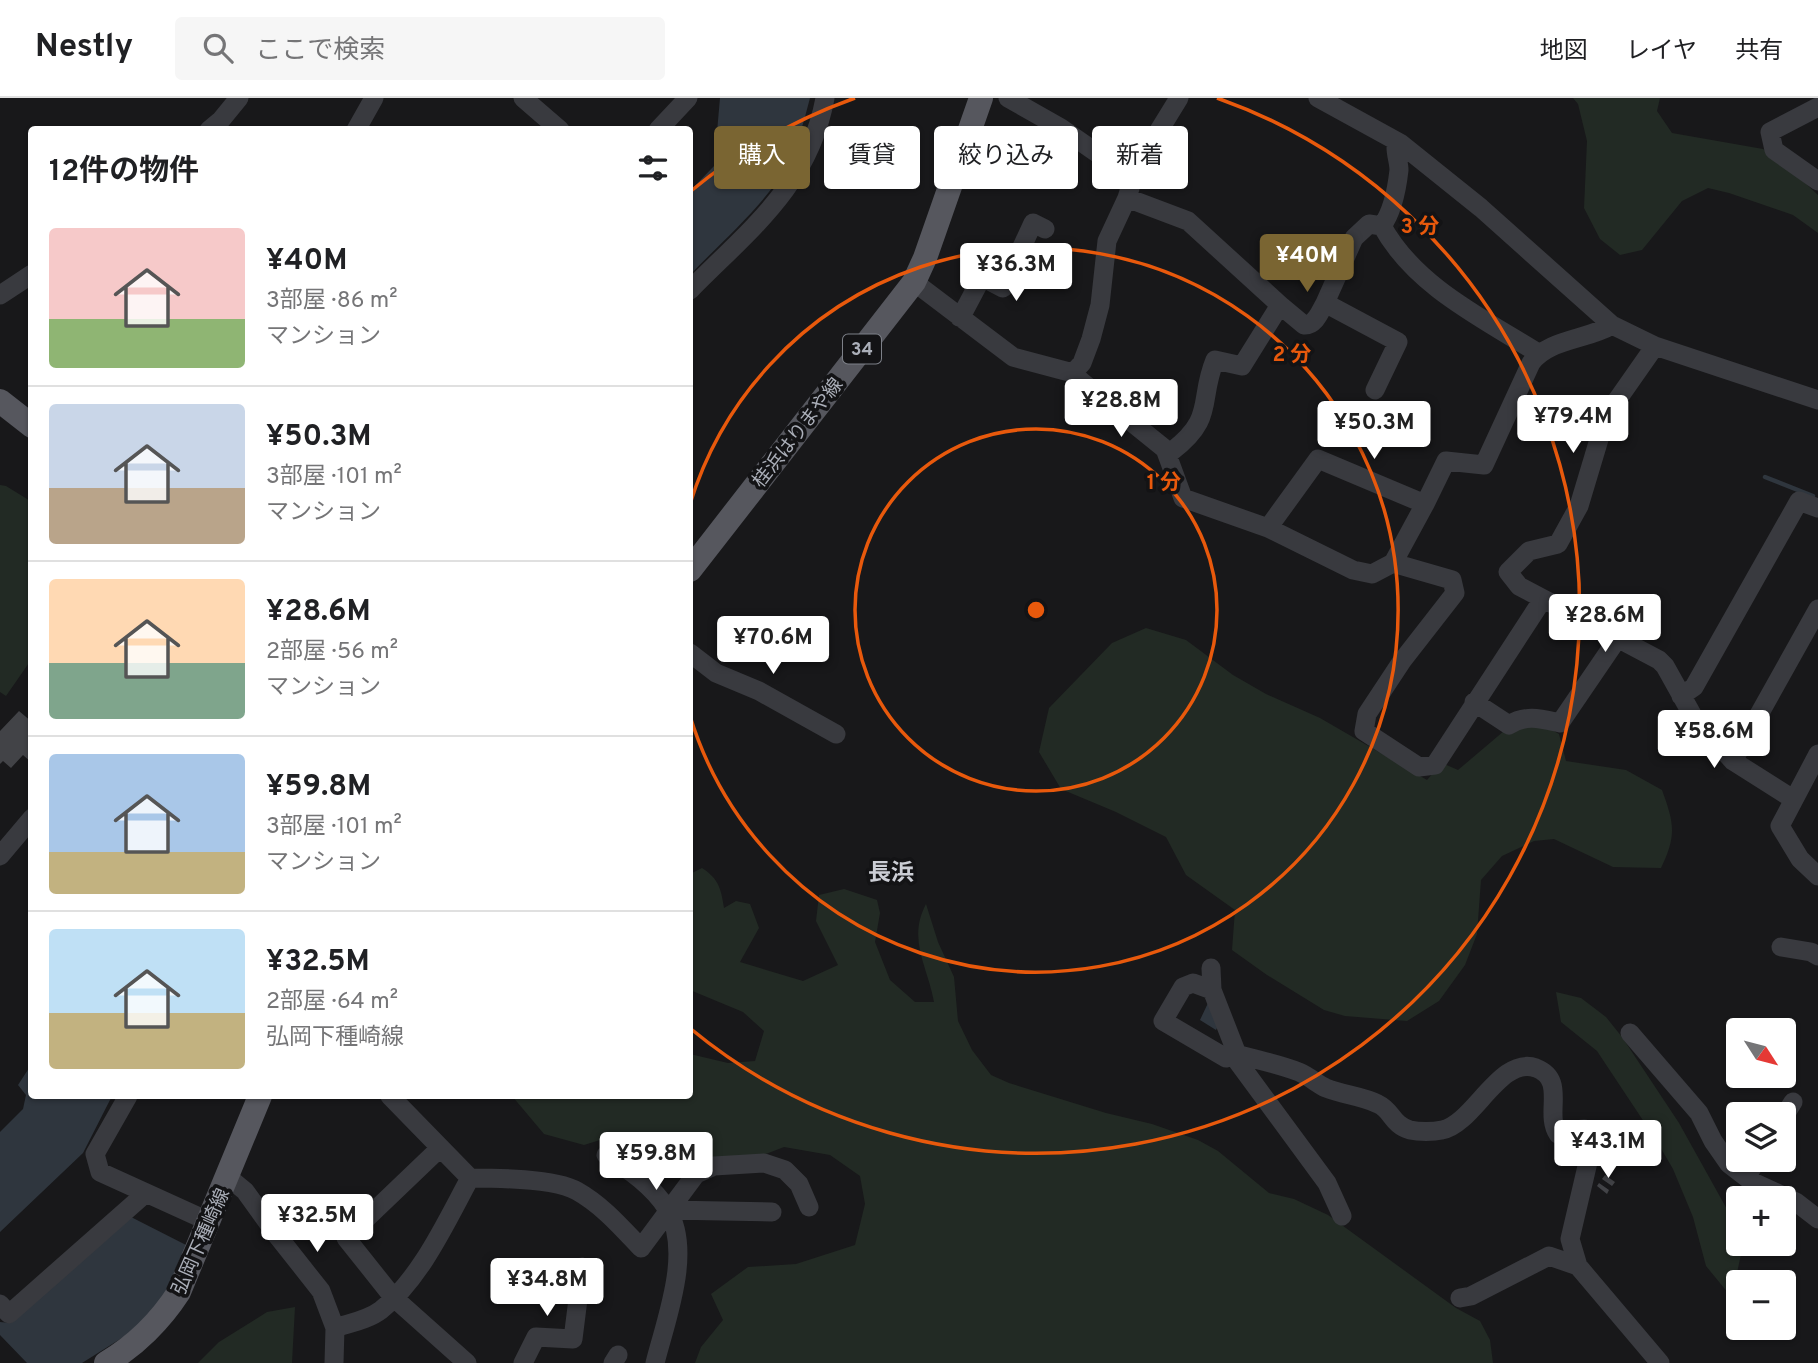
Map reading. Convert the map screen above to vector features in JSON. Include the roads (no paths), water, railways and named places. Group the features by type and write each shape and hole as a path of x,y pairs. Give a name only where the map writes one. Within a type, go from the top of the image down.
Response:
{"main road":[{"name":"桂浜はりまや線","path":"693,566 914,282 925,258 981,98"},
{"path":"0,401 28,421"},
{"name":"弘岡下種崎線","path":"106,1363 119,1356 164,1315 179,1292 229,1177 259,1099"}],"street":[{"path":"214,126 239,98"},
{"path":"358,126 374,98"},
{"path":"523,98 555,126"},
{"path":"662,126 688,98"},
{"path":"693,287 784,194 812,145 825,98"},
{"path":"1008,98 1062,128 1092,149"},
{"path":"1162,126 1179,98"},
{"path":"1318,98 1400,143 1481,208 1612,325 1655,346 1818,400"},
{"path":"1818,107 1770,132 1774,150 1818,181"},
{"path":"1382,226 1388,217 1399,168 1396,148 1400,143"},
{"path":"1073,373 1082,363 1091,339 1100,306 1107,241 1130,189"},
{"path":"1127,198 1188,221 1304,326 1314,322 1325,303 1354,238 1369,224 1382,226 1421,276 1472,312 1538,352"},
{"path":"958,317 964,312 982,277 1003,288 1033,223 1045,229"},
{"path":"0,295 28,277"},
{"path":"914,282 1013,357 1073,373 1171,452 1200,422 1205,411 1211,369 1215,360 1242,366 1280,304"},
{"path":"1325,303 1398,342 1375,390"},
{"path":"1165,449 1183,498 1268,528 1353,570 1372,574 1393,562 1446,461 1484,465 1538,352 1602,331 1612,325"},
{"path":"1655,346 1606,416 1579,506 1558,544 1530,551 1508,572 1519,586 1659,660 1694,718 1733,761 1793,799"},
{"path":"1268,528 1318,459 1425,504"},
{"path":"1681,696 1694,687 1799,501 1818,508"},
{"path":"1393,562 1452,580 1455,593 1402,661 1367,714 1364,731 1419,767 1435,765 1543,599"},
{"path":"1733,761 1818,609"},
{"path":"1474,702 1509,724 1518,719 1537,717 1560,723 1618,638"},
{"path":"693,655 716,673 759,691 835,734"},
{"path":"1818,754 1780,826 1800,859 1818,876"},
{"path":"0,856 28,823"},
{"path":"1782,947 1811,952 1818,956"},
{"path":"1211,968 1212,990 1238,1062 1327,1183 1342,1216"},
{"path":"1212,990 1193,983 1183,987 1171,1003 1163,1021 1226,1058 1237,1054 1301,1073 1325,1088 1379,1104 1396,1124 1412,1130 1440,1130 1454,1126 1515,1068 1534,1067 1548,1075 1554,1087 1554,1127 1558,1134 1584,1129 1592,1145 1570,1239 1578,1266 1660,1363"},
{"path":"1630,1033 1699,1113 1713,1141 1729,1164 1746,1177 1796,1202 1818,1219"},
{"path":"126,1099 95,1154 100,1172 210,1222"},
{"path":"393,1099 470,1178 553,1183 576,1190 612,1216 641,1248 696,1174 714,1166 764,1163 785,1170 799,1184 809,1207"},
{"path":"439,1149 346,1238 393,1297 467,1363"},
{"path":"607,1155 639,1179 668,1210 678,1242 679,1259 655,1363"},
{"path":"1746,1177 1749,1172"},
{"path":"229,1177 245,1191 321,1291 335,1328 334,1363"},
{"path":"335,1328 379,1311 393,1297 424,1261 470,1178"},
{"path":"0,1304 9,1314 146,1193"},
{"path":"668,1210 772,1212"},
{"path":"1460,1298 1471,1296 1549,1256 1578,1266"},
{"path":"523,1363 536,1337 573,1339 582,1267"}],"waterway":[{"path":"1765,477 1813,496"}],"district":[{"name":"長浜","path":"891,872"}]}
